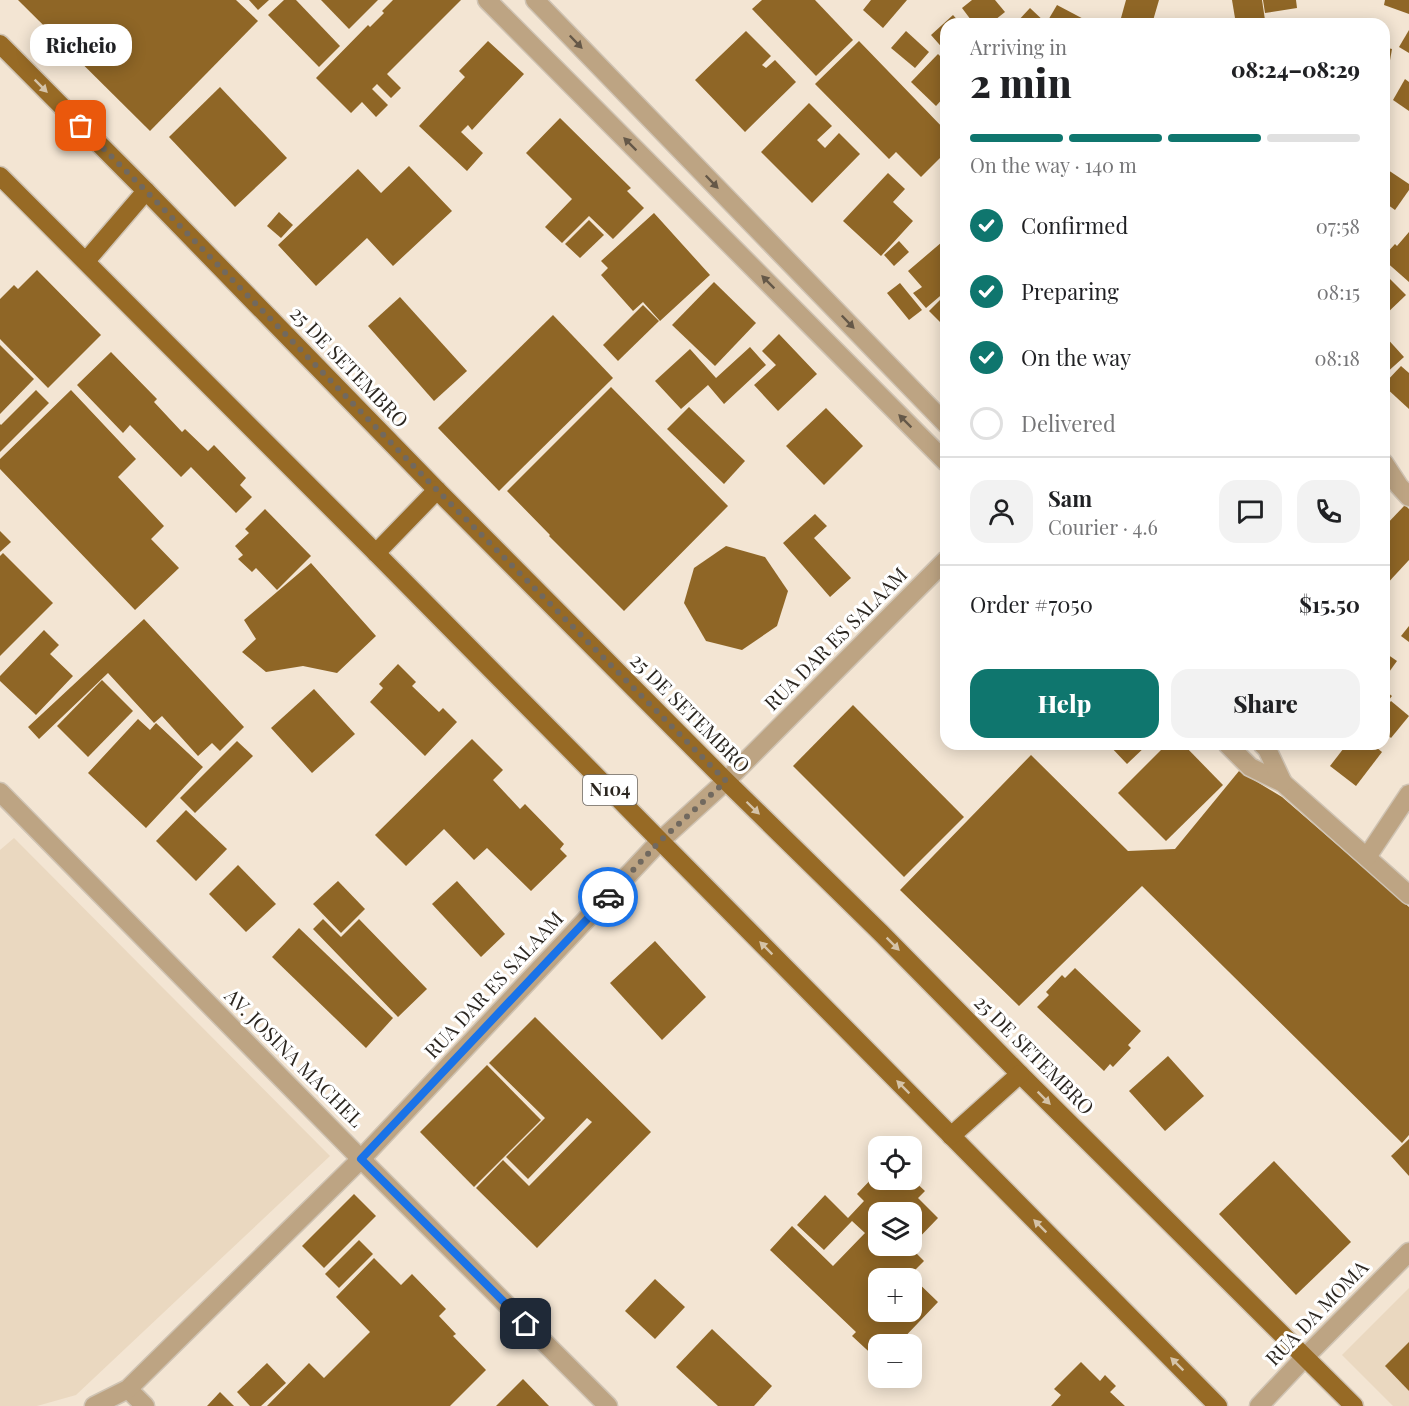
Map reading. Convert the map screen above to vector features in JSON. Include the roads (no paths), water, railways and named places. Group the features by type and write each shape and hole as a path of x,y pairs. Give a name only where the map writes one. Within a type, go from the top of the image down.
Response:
{"main road":[{"name":"25 DE SETEMBRO","path":"0,44 726,781 1354,1406"},
{"name":"N104","path":"0,176 376,553 1218,1406"},
{"path":"86,261 146,191"},
{"path":"376,553 437,490"},
{"path":"951,1137 1020,1074"}],"street":[{"path":"487,0 940,456"},
{"path":"535,0 940,418"},
{"path":"1390,472 1409,497"},
{"name":"RUA DAR ES SALAAM","path":"94,1406 128,1389 361,1159 660,841 726,781 940,566"},
{"path":"1233,750 1250,767 1283,783 1409,895"},
{"path":"1267,750 1283,783"},
{"name":"AV. JOSINA MACHEL","path":"0,792 608,1406"},
{"path":"1367,858 1409,794"},
{"name":"RUA DA MOMA","path":"1259,1406 1305,1356 1409,1252"},
{"path":"128,1389 145,1406"}],"place":[{"name":"Richeio","path":"81,126"}]}
